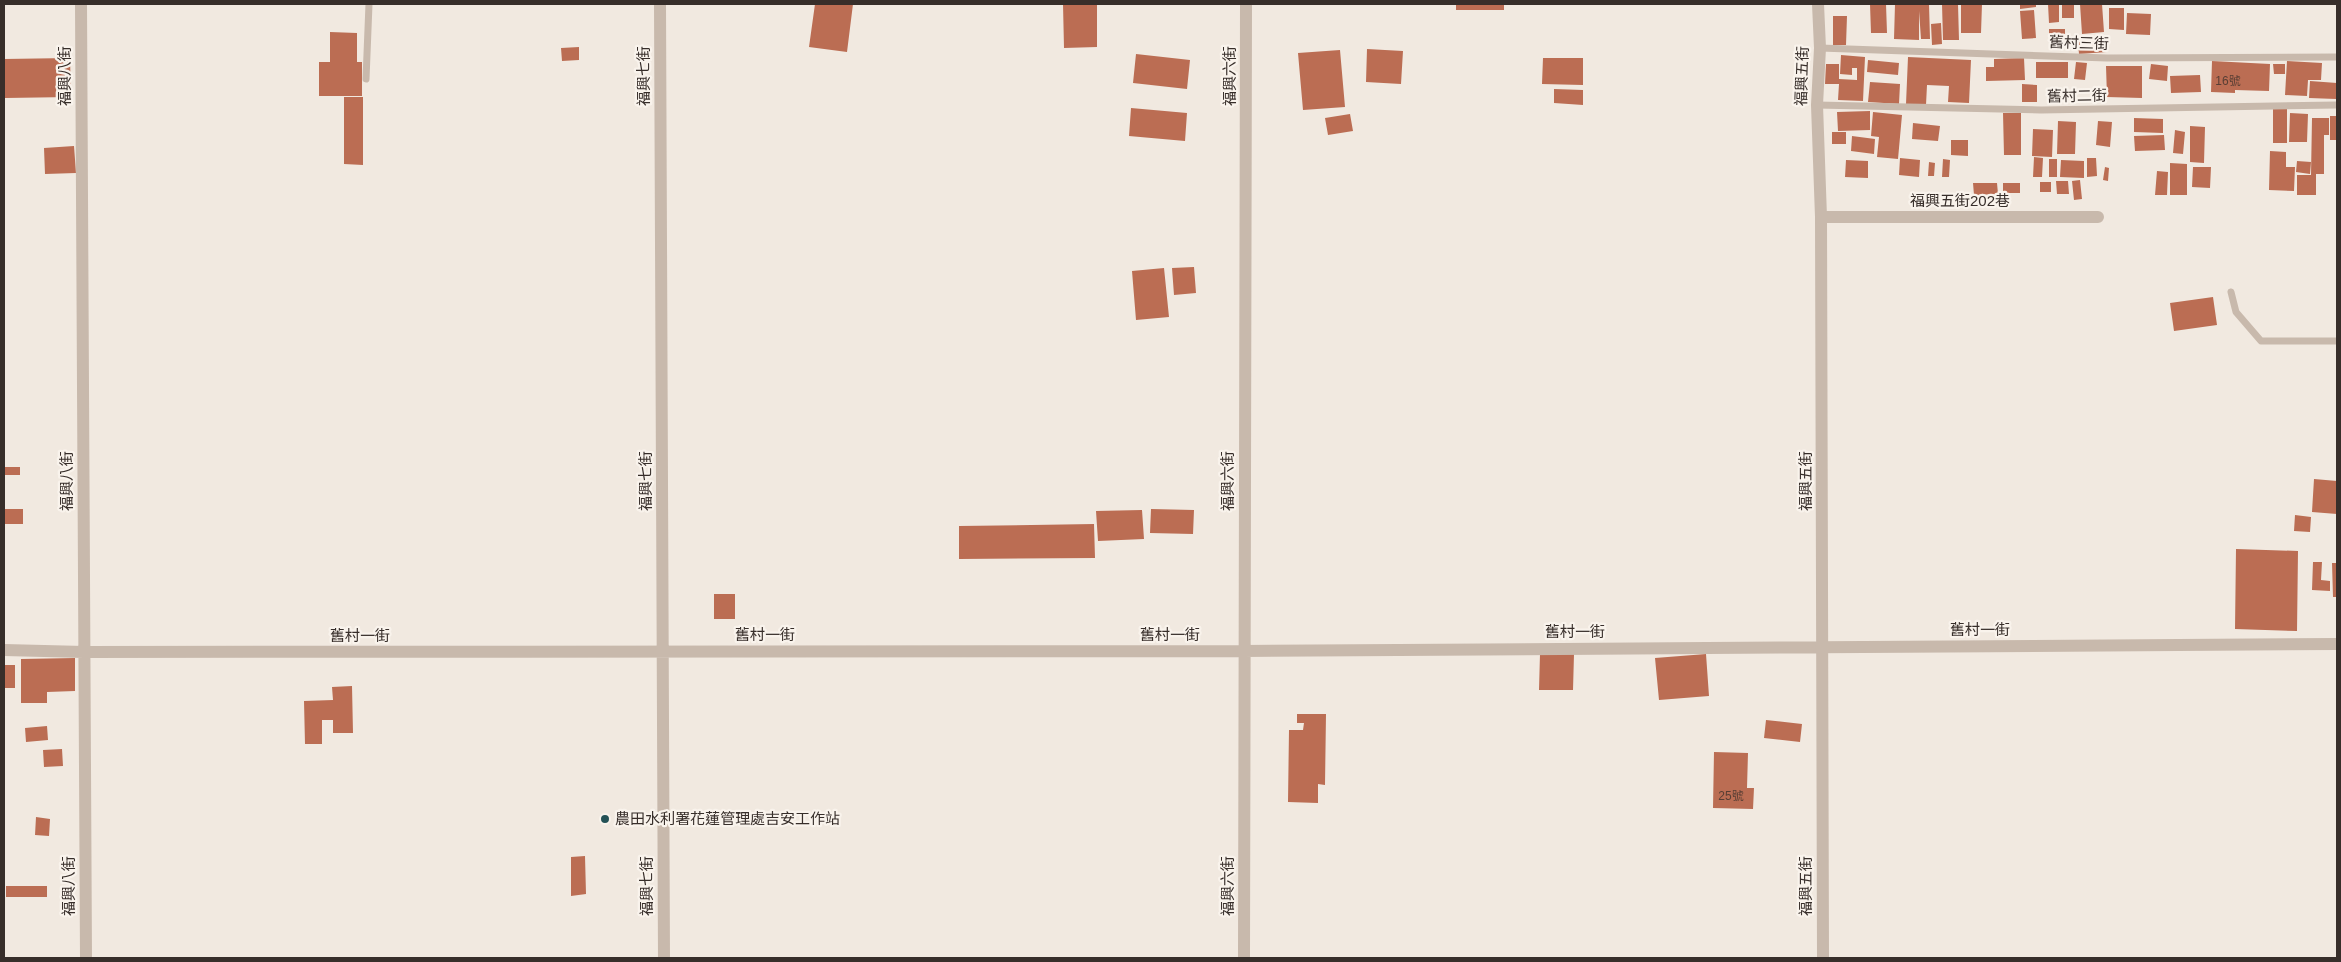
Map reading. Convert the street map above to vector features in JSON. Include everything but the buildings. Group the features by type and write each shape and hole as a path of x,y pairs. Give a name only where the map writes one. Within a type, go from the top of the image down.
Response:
{"street":[{"name":"福興八街","path":"81,4 86,958"},
{"name":"福興七街","path":"660,4 664,958"},
{"name":"福興六街","path":"1244,958 1246,4"},
{"name":"福興五街","path":"1818,4 1820,48 1817,105 1821,217 1823,958"},
{"name":"福興五街202巷","path":"1821,217 2098,217"},
{"name":"舊村一街","path":"4,650 84,652 1244,651 2337,644"}],"lane":[{"path":"366,79 369,4"},
{"name":"舊村三街","path":"1820,48 2107,58 2337,56"},
{"name":"舊村二街","path":"1817,105 2040,110 2337,105"},
{"path":"2231,292 2236,312 2261,340 2337,341"}],"place":[{"name":"農田水利署花蓮管理處吉安工作站","path":"605,819"}]}
